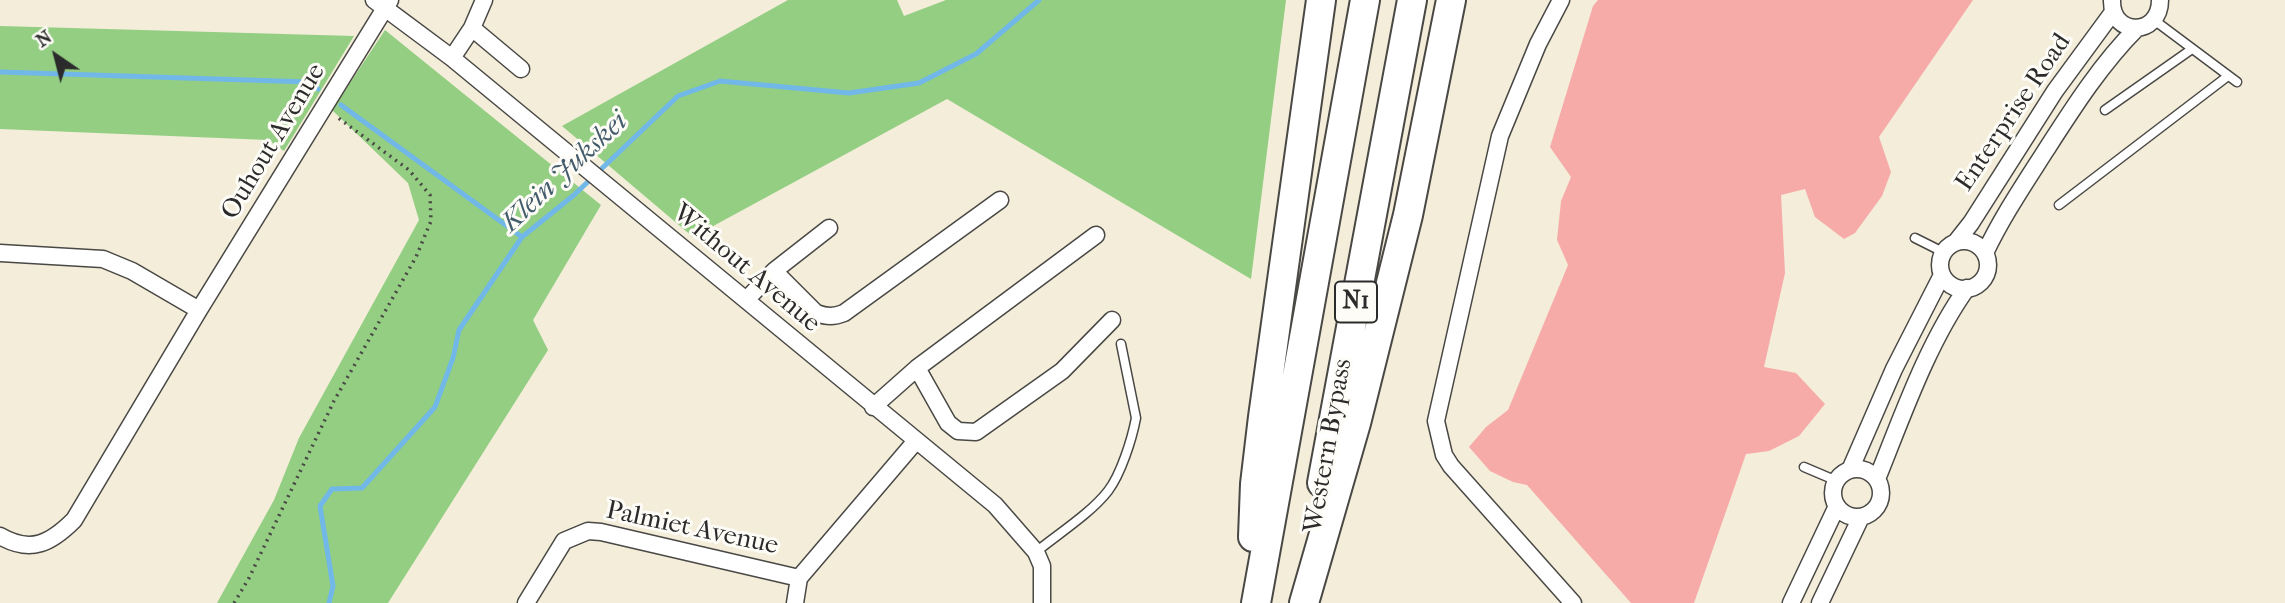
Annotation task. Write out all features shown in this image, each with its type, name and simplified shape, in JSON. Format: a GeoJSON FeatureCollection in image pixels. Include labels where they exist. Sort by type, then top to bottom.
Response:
{"type":"FeatureCollection","features":[{"type":"Feature","properties":{"kind":"highway"},"geometry":{"type":"LineString","coordinates":[[1255,603],[1252,543],[1258,457],[1321,0]]}},
{"type":"Feature","properties":{"kind":"highway","name":"Western Bypass"},"geometry":{"type":"LineString","coordinates":[[1255,603],[1365,0]]}},
{"type":"Feature","properties":{"kind":"highway","name":"Western Bypass"},"geometry":{"type":"LineString","coordinates":[[1302,603],[1412,0]]}},
{"type":"Feature","properties":{"kind":"highway"},"geometry":{"type":"LineString","coordinates":[[1302,603],[1356,423],[1405,228],[1451,0]]}},
{"type":"Feature","properties":{"kind":"street"},"geometry":{"type":"LineString","coordinates":[[452,58],[472,27],[484,0]]}},
{"type":"Feature","properties":{"kind":"street"},"geometry":{"type":"LineString","coordinates":[[1561,0],[1538,44],[1500,136],[1436,421],[1444,455],[1451,467],[1573,603]]}},
{"type":"Feature","properties":{"kind":"street"},"geometry":{"type":"LineString","coordinates":[[2113,6],[2124,26],[2137,28],[2147,26],[2154,20],[2160,8],[2160,0]]}},
{"type":"Feature","properties":{"kind":"street","name":"Without Avenue"},"geometry":{"type":"LineString","coordinates":[[383,3],[995,505],[1036,552]]}},
{"type":"Feature","properties":{"kind":"street","name":"Ouhout Avenue"},"geometry":{"type":"LineString","coordinates":[[0,536],[15,544],[31,546],[47,542],[74,520],[323,108],[383,3]]}},
{"type":"Feature","properties":{"kind":"street","name":"Enterprise Road"},"geometry":{"type":"LineString","coordinates":[[1949,247],[1971,223],[2113,6]]}},
{"type":"Feature","properties":{"kind":"street"},"geometry":{"type":"LineString","coordinates":[[472,27],[521,69]]}},
{"type":"Feature","properties":{"kind":"street","name":"Enterprise Road"},"geometry":{"type":"LineString","coordinates":[[1985,253],[2063,123],[2114,53],[2137,28]]}},
{"type":"Feature","properties":{"kind":"street"},"geometry":{"type":"LineString","coordinates":[[775,271],[808,307],[824,317],[835,316],[844,313],[1000,200]]}},
{"type":"Feature","properties":{"kind":"street"},"geometry":{"type":"LineString","coordinates":[[746,300],[775,271],[829,228]]}},
{"type":"Feature","properties":{"kind":"street"},"geometry":{"type":"LineString","coordinates":[[873,407],[917,368],[1096,235]]}},
{"type":"Feature","properties":{"kind":"street"},"geometry":{"type":"LineString","coordinates":[[1843,476],[1866,471],[1877,479],[1881,489],[1879,504],[1875,510],[1861,517],[1846,515],[1833,497],[1843,476],[1894,369],[1942,275],[1940,260],[1949,247],[1972,242],[1985,253],[1988,268],[1975,286],[1952,286],[1942,275]]}},
{"type":"Feature","properties":{"kind":"street"},"geometry":{"type":"LineString","coordinates":[[0,253],[103,260],[132,271],[199,310]]}},
{"type":"Feature","properties":{"kind":"street"},"geometry":{"type":"LineString","coordinates":[[1877,479],[1917,382],[1955,305],[1967,288]]}},
{"type":"Feature","properties":{"kind":"street"},"geometry":{"type":"LineString","coordinates":[[917,368],[948,423],[958,431],[976,432],[1062,370],[1112,320]]}},
{"type":"Feature","properties":{"kind":"street"},"geometry":{"type":"LineString","coordinates":[[795,603],[799,578],[915,442]]}},
{"type":"Feature","properties":{"kind":"street"},"geometry":{"type":"LineString","coordinates":[[1791,603],[1837,506]]}},
{"type":"Feature","properties":{"kind":"street"},"geometry":{"type":"LineString","coordinates":[[1820,603],[1861,517]]}},
{"type":"Feature","properties":{"kind":"street","name":"Palmiet Avenue"},"geometry":{"type":"LineString","coordinates":[[526,603],[564,541],[588,531],[799,578]]}},
{"type":"Feature","properties":{"kind":"street"},"geometry":{"type":"LineString","coordinates":[[1036,552],[1042,566],[1042,603]]}},
{"type":"Feature","properties":{"kind":"lane"},"geometry":{"type":"LineString","coordinates":[[2154,20],[2238,82]]}},
{"type":"Feature","properties":{"kind":"lane"},"geometry":{"type":"LineString","coordinates":[[2105,110],[2192,48]]}},
{"type":"Feature","properties":{"kind":"lane"},"geometry":{"type":"LineString","coordinates":[[2059,205],[2228,76]]}},
{"type":"Feature","properties":{"kind":"lane"},"geometry":{"type":"LineString","coordinates":[[1915,239],[1949,247]]}},
{"type":"Feature","properties":{"kind":"lane"},"geometry":{"type":"LineString","coordinates":[[1036,552],[1097,502],[1115,481],[1136,418],[1121,344]]}},
{"type":"Feature","properties":{"kind":"lane"},"geometry":{"type":"LineString","coordinates":[[1804,467],[1843,476]]}},
{"type":"Feature","properties":{"kind":"path"},"geometry":{"type":"LineString","coordinates":[[234,603],[249,578],[334,401],[416,257],[431,221],[430,195],[409,170],[323,108]]}},
{"type":"Feature","properties":{"kind":"green space"},"geometry":{"type":"Polygon","coordinates":[[[788,0],[897,0],[904,16],[946,0],[1286,0],[1251,279],[947,99],[693,237],[562,126],[788,0]]]}},
{"type":"Feature","properties":{"kind":"green space"},"geometry":{"type":"Polygon","coordinates":[[[0,26],[354,36],[284,151],[268,140],[0,129],[0,26]]]}},
{"type":"Feature","properties":{"kind":"green space"},"geometry":{"type":"Polygon","coordinates":[[[385,30],[601,205],[533,320],[548,350],[388,603],[217,603],[274,500],[299,438],[419,220],[408,183],[332,110],[385,30]]]}},
{"type":"Feature","properties":{"kind":"building"},"geometry":{"type":"Polygon","coordinates":[[[1598,0],[1973,0],[1879,137],[1891,172],[1882,196],[1855,233],[1844,239],[1815,217],[1805,189],[1781,195],[1785,273],[1764,367],[1796,373],[1825,404],[1799,436],[1769,451],[1746,454],[1694,603],[1631,603],[1527,485],[1513,482],[1490,471],[1469,447],[1486,427],[1508,410],[1568,265],[1557,240],[1561,201],[1571,177],[1550,147],[1593,6],[1598,0]]]}},
{"type":"Feature","properties":{"kind":"waterway","name":"Klein Jukskei"},"geometry":{"type":"LineString","coordinates":[[329,603],[333,586],[320,506],[332,489],[362,488],[435,407],[453,358],[459,330],[522,237],[574,195],[678,96],[720,81],[849,93],[919,83],[976,54],[1039,0]]}},
{"type":"Feature","properties":{"kind":"waterway"},"geometry":{"type":"LineString","coordinates":[[0,72],[309,82],[318,89]]}},
{"type":"Feature","properties":{"kind":"waterway"},"geometry":{"type":"LineString","coordinates":[[341,105],[522,237]]}}]}
